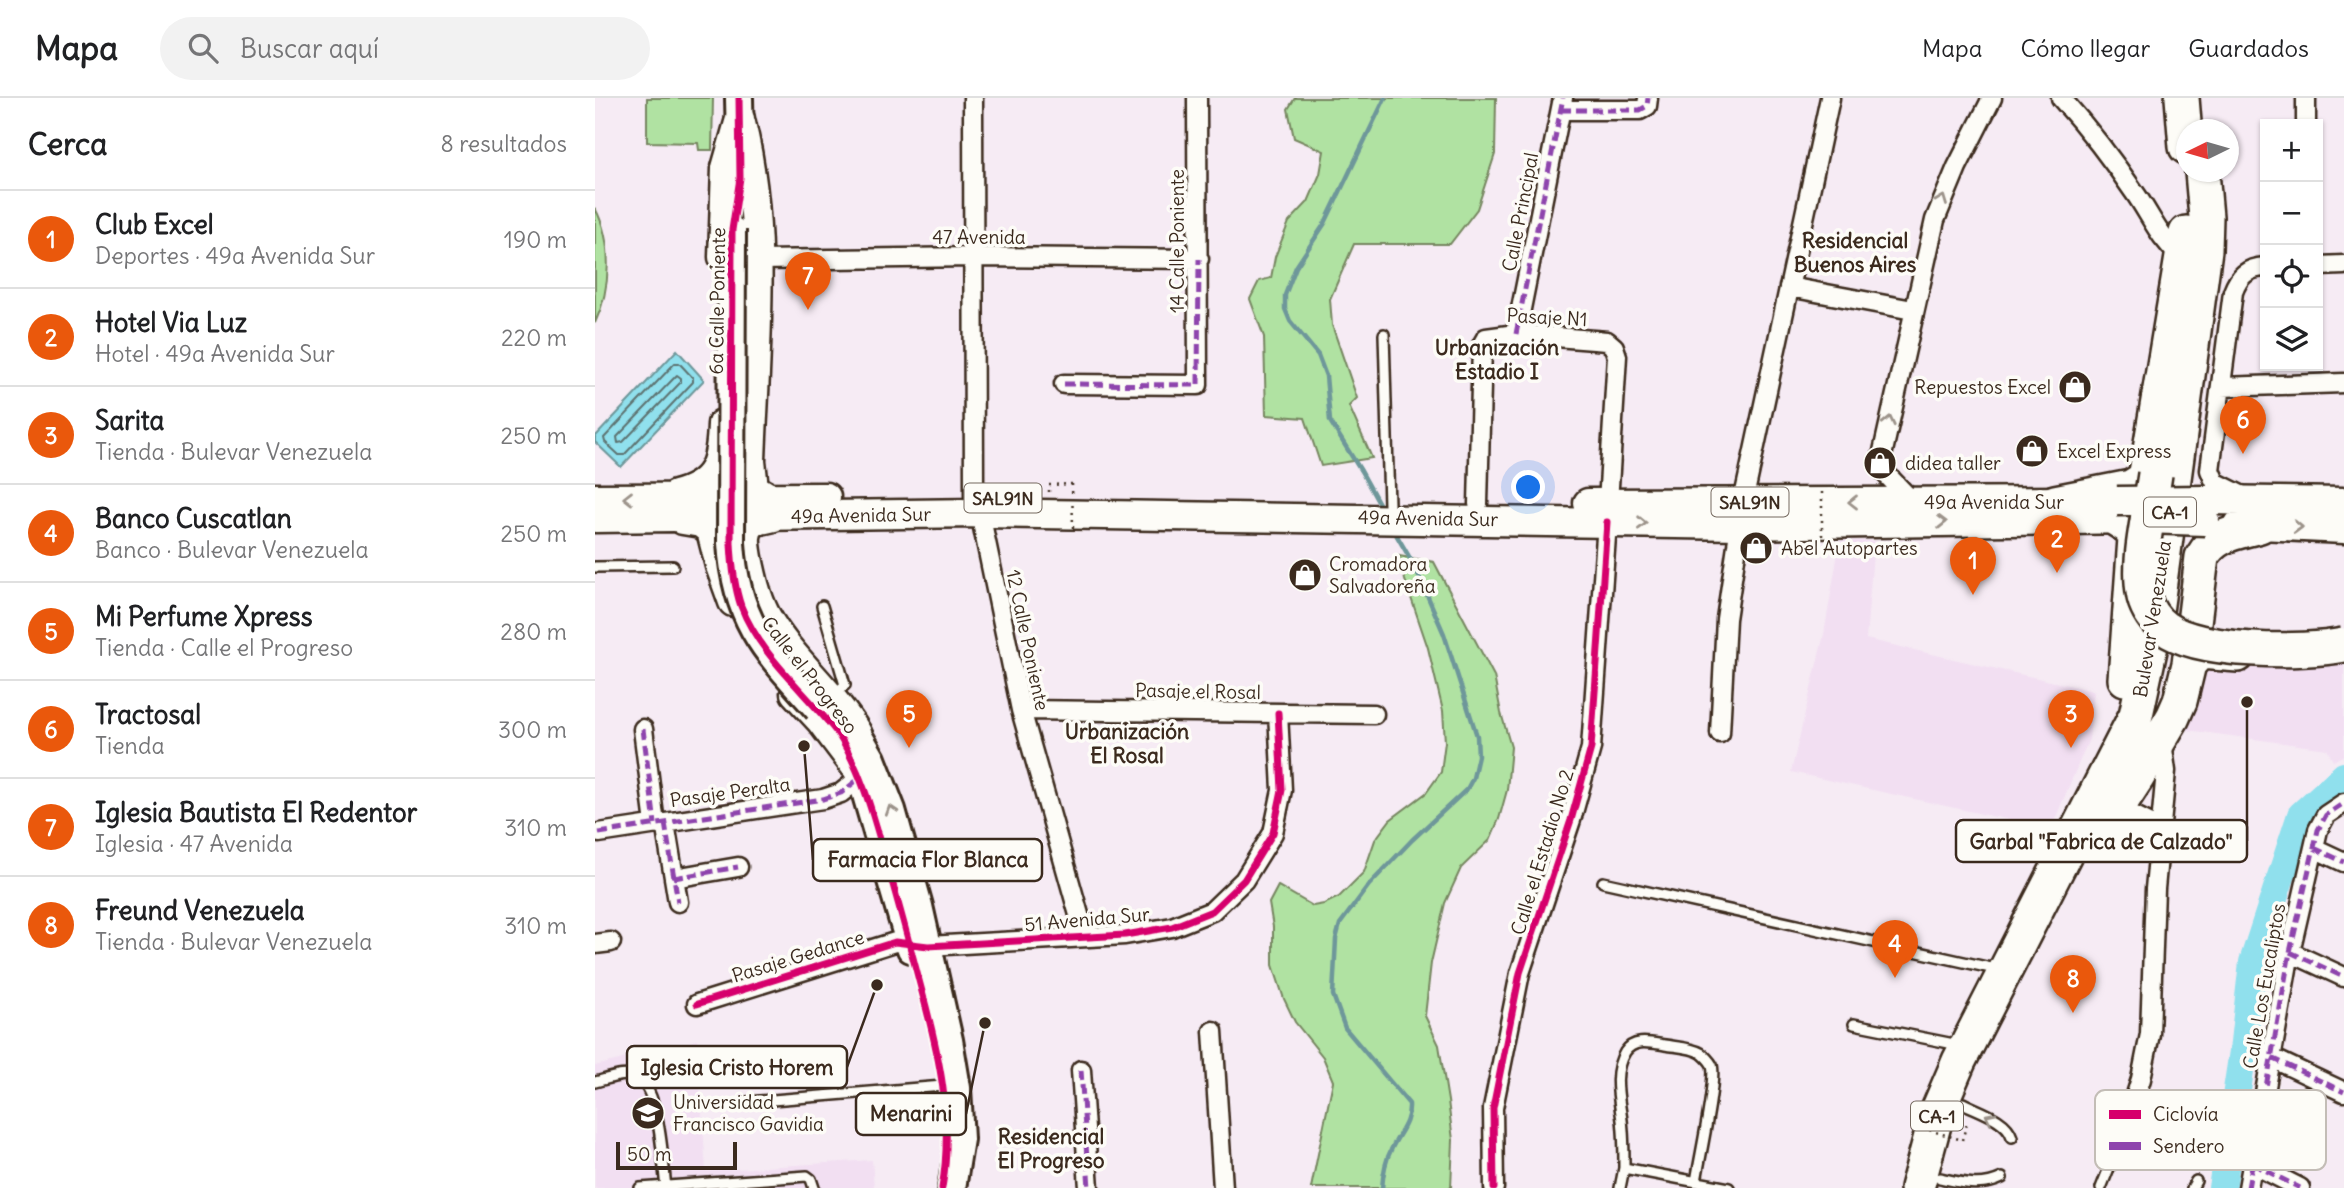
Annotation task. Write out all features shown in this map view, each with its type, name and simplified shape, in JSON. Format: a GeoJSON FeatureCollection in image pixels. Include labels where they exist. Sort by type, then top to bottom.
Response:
{"type":"FeatureCollection","features":[{"type":"Feature","properties":{"kind":"highway"},"geometry":{"type":"LineString","coordinates":[[2055,502],[2131,487],[2146,473],[2186,233],[2189,182]]}},
{"type":"Feature","properties":{"kind":"highway"},"geometry":{"type":"LineString","coordinates":[[2196,182],[2196,229],[2145,539],[2144,599],[2149,611],[2166,629],[2199,641],[2285,651],[2344,645]]}},
{"type":"Feature","properties":{"kind":"highway","name":"Bulevar Venezuela"},"geometry":{"type":"LineString","coordinates":[[1932,1185],[1938,1110],[1959,1061],[2136,715],[2149,654],[2205,250],[2203,182]]}},
{"type":"Feature","properties":{"kind":"highway","name":"Bulevar Venezuela"},"geometry":{"type":"LineString","coordinates":[[1932,1185],[1965,1111],[1979,1062],[2033,946],[2147,730],[2160,695],[2168,655],[2220,267],[2220,225],[2214,182]]}},
{"type":"Feature","properties":{"kind":"highway"},"geometry":{"type":"LineString","coordinates":[[2102,815],[2122,801],[2180,701],[2189,664],[2202,557],[2209,545],[2256,513]]}},
{"type":"Feature","properties":{"kind":"highway"},"geometry":{"type":"LineString","coordinates":[[2075,837],[2088,791],[2106,753],[2118,718],[2125,684],[2135,538],[2122,514]]}},
{"type":"Feature","properties":{"kind":"highway"},"geometry":{"type":"LineString","coordinates":[[2193,621],[2198,629],[2206,632],[2249,638],[2301,642],[2344,636]]}},
{"type":"Feature","properties":{"kind":"highway"},"geometry":{"type":"LineString","coordinates":[[2189,664],[2200,652],[2287,660],[2344,654]]}},
{"type":"Feature","properties":{"kind":"main road"},"geometry":{"type":"LineString","coordinates":[[740,108],[750,167],[759,260],[751,461],[758,519],[752,522],[745,535],[747,549],[758,598],[770,623],[824,703],[843,710],[857,733]]}},
{"type":"Feature","properties":{"kind":"main road"},"geometry":{"type":"LineString","coordinates":[[665,508],[698,487],[717,466],[722,447],[726,168],[740,108]]}},
{"type":"Feature","properties":{"kind":"main road"},"geometry":{"type":"LineString","coordinates":[[717,466],[726,474],[739,475],[751,461]]}},
{"type":"Feature","properties":{"kind":"main road","name":"49a Avenida Sur"},"geometry":{"type":"LineString","coordinates":[[595,498],[665,508]]}},
{"type":"Feature","properties":{"kind":"main road","name":"49a Avenida Sur"},"geometry":{"type":"LineString","coordinates":[[1742,513],[1913,502],[2055,502],[2122,514]]}},
{"type":"Feature","properties":{"kind":"main road","name":"49a Avenida Sur"},"geometry":{"type":"LineString","coordinates":[[2256,513],[2344,502]]}},
{"type":"Feature","properties":{"kind":"main road","name":"49a Avenida Sur"},"geometry":{"type":"LineString","coordinates":[[595,518],[665,508],[755,506],[977,505],[1349,511],[1478,504],[1607,512]]}},
{"type":"Feature","properties":{"kind":"main road"},"geometry":{"type":"LineString","coordinates":[[665,508],[701,523],[711,531],[729,595],[754,641],[769,664],[830,732],[858,771]]}},
{"type":"Feature","properties":{"kind":"main road","name":"49a Avenida Sur"},"geometry":{"type":"LineString","coordinates":[[1391,509],[2122,514],[2206,511],[2256,513],[2344,529]]}},
{"type":"Feature","properties":{"kind":"main road"},"geometry":{"type":"LineString","coordinates":[[716,545],[719,540],[730,536],[740,540],[747,549]]}},
{"type":"Feature","properties":{"kind":"street","name":"12 Calle Poniente"},"geometry":{"type":"LineString","coordinates":[[973,98],[977,505],[1021,710],[1085,936]]}},
{"type":"Feature","properties":{"kind":"street","name":"14 Calle Poniente"},"geometry":{"type":"LineString","coordinates":[[1063,384],[1198,384],[1198,98]]}},
{"type":"Feature","properties":{"kind":"street"},"geometry":{"type":"LineString","coordinates":[[1562,104],[1640,110],[1647,106],[1648,98]]}},
{"type":"Feature","properties":{"kind":"street"},"geometry":{"type":"LineString","coordinates":[[1720,733],[1726,620],[1742,513],[1830,98]]}},
{"type":"Feature","properties":{"kind":"street"},"geometry":{"type":"LineString","coordinates":[[1913,502],[1886,474],[1882,456],[1935,220],[1957,167],[1992,98]]}},
{"type":"Feature","properties":{"kind":"street"},"geometry":{"type":"LineString","coordinates":[[2061,98],[2139,198],[2166,243],[2181,257]]}},
{"type":"Feature","properties":{"kind":"street"},"geometry":{"type":"LineString","coordinates":[[2306,98],[2306,119]]}},
{"type":"Feature","properties":{"kind":"street","name":"Calle Principal"},"geometry":{"type":"LineString","coordinates":[[1516,334],[1562,104]]}},
{"type":"Feature","properties":{"kind":"street","name":"6a Calle Poniente"},"geometry":{"type":"LineString","coordinates":[[740,108],[741,229],[755,506]]}},
{"type":"Feature","properties":{"kind":"street","name":"47 Avenida"},"geometry":{"type":"LineString","coordinates":[[759,260],[974,257],[1199,259]]}},
{"type":"Feature","properties":{"kind":"street"},"geometry":{"type":"LineString","coordinates":[[2323,266],[2344,265]]}},
{"type":"Feature","properties":{"kind":"street"},"geometry":{"type":"LineString","coordinates":[[2256,513],[2217,484],[2210,474],[2233,292],[2242,275],[2260,267]]}},
{"type":"Feature","properties":{"kind":"street"},"geometry":{"type":"LineString","coordinates":[[1789,287],[1913,310]]}},
{"type":"Feature","properties":{"kind":"street","name":"Pasaje N1"},"geometry":{"type":"LineString","coordinates":[[1478,504],[1482,345],[1486,338],[1516,334],[1607,341],[1614,346],[1617,356],[1607,512]]}},
{"type":"Feature","properties":{"kind":"street"},"geometry":{"type":"LineString","coordinates":[[2221,387],[2344,383]]}},
{"type":"Feature","properties":{"kind":"street","name":"Calle el Progreso"},"geometry":{"type":"LineString","coordinates":[[755,506],[732,563],[741,607],[774,658],[824,703],[858,771],[949,1040],[958,1099],[960,1139],[952,1188]]}},
{"type":"Feature","properties":{"kind":"street","name":"Calle el Estadio No 2"},"geometry":{"type":"LineString","coordinates":[[1494,1188],[1493,1108],[1520,973],[1571,820],[1591,748],[1607,512]]}},
{"type":"Feature","properties":{"kind":"street","name":"Pasaje el Rosal"},"geometry":{"type":"LineString","coordinates":[[1021,710],[1374,714]]}},
{"type":"Feature","properties":{"kind":"street","name":"51 Avenida Sur"},"geometry":{"type":"LineString","coordinates":[[919,945],[1125,935],[1173,926],[1212,911],[1244,880],[1273,833],[1282,790],[1278,713]]}},
{"type":"Feature","properties":{"kind":"street"},"geometry":{"type":"LineString","coordinates":[[643,729],[678,902]]}},
{"type":"Feature","properties":{"kind":"street","name":"Calle el Progreso"},"geometry":{"type":"LineString","coordinates":[[857,733],[872,759],[892,810],[919,906],[919,945],[943,1086],[947,1133],[942,1188]]}},
{"type":"Feature","properties":{"kind":"street"},"geometry":{"type":"LineString","coordinates":[[2138,1090],[2150,1034],[2155,889],[2166,771],[2161,737]]}},
{"type":"Feature","properties":{"kind":"street","name":"Pasaje Peralta"},"geometry":{"type":"LineString","coordinates":[[599,832],[823,799],[841,793],[858,771]]}},
{"type":"Feature","properties":{"kind":"street","name":"Calle Los Eucaliptos"},"geometry":{"type":"LineString","coordinates":[[2266,1090],[2290,952],[2318,831],[2326,815],[2344,803]]}},
{"type":"Feature","properties":{"kind":"street"},"geometry":{"type":"LineString","coordinates":[[2102,815],[2135,816],[2161,829]]}},
{"type":"Feature","properties":{"kind":"street"},"geometry":{"type":"LineString","coordinates":[[2314,848],[2344,862]]}},
{"type":"Feature","properties":{"kind":"street"},"geometry":{"type":"LineString","coordinates":[[674,878],[738,867]]}},
{"type":"Feature","properties":{"kind":"street","name":"Pasaje Gedance"},"geometry":{"type":"LineString","coordinates":[[697,1004],[895,942],[919,945]]}},
{"type":"Feature","properties":{"kind":"street"},"geometry":{"type":"LineString","coordinates":[[2290,952],[2344,977]]}},
{"type":"Feature","properties":{"kind":"street"},"geometry":{"type":"LineString","coordinates":[[1213,1031],[1223,1188]]}},
{"type":"Feature","properties":{"kind":"street"},"geometry":{"type":"LineString","coordinates":[[2272,1058],[2344,1092]]}},
{"type":"Feature","properties":{"kind":"street"},"geometry":{"type":"LineString","coordinates":[[1081,1070],[1089,1188]]}},
{"type":"Feature","properties":{"kind":"street","name":"Calle Los Eucaliptos"},"geometry":{"type":"LineString","coordinates":[[2248,1188],[2252,1170]]}},
{"type":"Feature","properties":{"kind":"street"},"geometry":{"type":"LineString","coordinates":[[2265,1170],[2300,1188]]}},
{"type":"Feature","properties":{"kind":"lane"},"geometry":{"type":"LineString","coordinates":[[1384,334],[1391,509]]}},
{"type":"Feature","properties":{"kind":"lane"},"geometry":{"type":"LineString","coordinates":[[595,567],[673,566]]}},
{"type":"Feature","properties":{"kind":"lane"},"geometry":{"type":"LineString","coordinates":[[822,606],[845,685],[824,703]]}},
{"type":"Feature","properties":{"kind":"lane"},"geometry":{"type":"LineString","coordinates":[[1603,882],[2005,971]]}},
{"type":"Feature","properties":{"kind":"lane"},"geometry":{"type":"LineString","coordinates":[[1854,1024],[1967,1047]]}},
{"type":"Feature","properties":{"kind":"lane"},"geometry":{"type":"LineString","coordinates":[[1620,1188],[1623,1168],[1622,1119],[1616,1091],[1619,1070],[1625,1052],[1633,1044],[1645,1042],[1691,1049],[1703,1054],[1712,1065],[1713,1083],[1696,1182]]}},
{"type":"Feature","properties":{"kind":"lane"},"geometry":{"type":"LineString","coordinates":[[595,1082],[627,1075],[638,1078],[648,1088],[656,1114],[666,1187]]}},
{"type":"Feature","properties":{"kind":"lane"},"geometry":{"type":"LineString","coordinates":[[747,1102],[943,1086]]}},
{"type":"Feature","properties":{"kind":"lane"},"geometry":{"type":"LineString","coordinates":[[1965,1111],[2003,1124],[2010,1130],[2012,1137]]}},
{"type":"Feature","properties":{"kind":"lane"},"geometry":{"type":"LineString","coordinates":[[1623,1168],[1729,1188]]}},
{"type":"Feature","properties":{"kind":"lane"},"geometry":{"type":"LineString","coordinates":[[2101,1188],[2106,1170]]}},
{"type":"Feature","properties":{"kind":"lane"},"geometry":{"type":"LineString","coordinates":[[640,1188],[807,1176],[814,1188]]}},
{"type":"Feature","properties":{"kind":"lane"},"geometry":{"type":"LineString","coordinates":[[1932,1185],[1982,1187],[2002,1178]]}},
{"type":"Feature","properties":{"kind":"path"},"geometry":{"type":"LineString","coordinates":[[1049,485],[1072,484],[1073,528]]}},
{"type":"Feature","properties":{"kind":"path"},"geometry":{"type":"LineString","coordinates":[[1822,488],[1822,536]]}},
{"type":"Feature","properties":{"kind":"path"},"geometry":{"type":"LineString","coordinates":[[1916,1126],[1962,1140],[1965,1111]]}},
{"type":"Feature","properties":{"kind":"shaded area"},"geometry":{"type":"Polygon","coordinates":[[[1840,541],[1874,541],[1866,639],[2094,691],[2089,739],[2050,831],[1791,772],[1824,634],[1840,541]]]}},
{"type":"Feature","properties":{"kind":"shaded area"},"geometry":{"type":"Polygon","coordinates":[[[2344,661],[2344,755],[2333,761],[2327,749],[2187,730],[2195,663],[2292,667],[2344,661]]]}},
{"type":"Feature","properties":{"kind":"shaded area","name":"Universidad Francisco Gavidia"},"geometry":{"type":"Polygon","coordinates":[[[697,1040],[706,1171],[872,1160],[874,1188],[595,1188],[595,1066],[697,1040]]]}},
{"type":"Feature","properties":{"kind":"green space"},"geometry":{"type":"Polygon","coordinates":[[[647,98],[713,98],[712,150],[699,150],[698,143],[647,142],[647,98]]]}},
{"type":"Feature","properties":{"kind":"green space"},"geometry":{"type":"Polygon","coordinates":[[[1295,98],[1496,98],[1495,154],[1477,209],[1450,244],[1354,244],[1330,299],[1332,325],[1357,398],[1349,406],[1372,458],[1321,466],[1305,418],[1266,415],[1264,337],[1250,299],[1259,281],[1271,278],[1275,257],[1289,222],[1308,202],[1320,174],[1324,151],[1294,138],[1288,109],[1295,98]]]}},
{"type":"Feature","properties":{"kind":"green space"},"geometry":{"type":"Polygon","coordinates":[[[595,208],[605,236],[608,266],[604,295],[595,323],[595,208]]]}},
{"type":"Feature","properties":{"kind":"green space"},"geometry":{"type":"Polygon","coordinates":[[[1399,556],[1434,562],[1494,676],[1511,747],[1507,790],[1490,840],[1461,868],[1445,903],[1431,963],[1425,1016],[1439,1045],[1448,1101],[1453,1140],[1451,1188],[1311,1188],[1333,1081],[1323,1057],[1295,1022],[1284,999],[1273,965],[1273,927],[1269,903],[1278,886],[1313,906],[1339,897],[1364,872],[1375,840],[1390,820],[1426,793],[1441,772],[1445,742],[1443,711],[1428,648],[1399,556]]]}},
{"type":"Feature","properties":{"kind":"water"},"geometry":{"type":"Polygon","coordinates":[[[677,350],[704,380],[621,467],[595,442],[595,437],[677,350]]]}},
{"type":"Feature","properties":{"kind":"waterway"},"geometry":{"type":"LineString","coordinates":[[1382,509],[1330,421],[1326,376],[1318,355],[1290,321],[1285,309],[1285,295],[1296,267],[1325,223],[1385,98]]}},
{"type":"Feature","properties":{"kind":"waterway"},"geometry":{"type":"LineString","coordinates":[[1382,1188],[1387,1159],[1406,1123],[1409,1104],[1345,1028],[1333,995],[1336,939],[1340,924],[1369,885],[1467,789],[1473,778],[1478,756],[1477,736],[1444,634],[1415,567],[1393,529]]}},
{"type":"Feature","properties":{"kind":"waterway"},"geometry":{"type":"LineString","coordinates":[[2237,1090],[2253,962],[2301,815],[2344,776]]}},
{"type":"Feature","properties":{"kind":"waterway"},"geometry":{"type":"LineString","coordinates":[[2222,1188],[2225,1170]]}},
{"type":"Feature","properties":{"kind":"marked path"},"geometry":{"type":"LineString","coordinates":[[1516,334],[1563,98]]}},
{"type":"Feature","properties":{"kind":"marked path"},"geometry":{"type":"LineString","coordinates":[[1561,110],[1640,110],[1647,106],[1648,98]]}},
{"type":"Feature","properties":{"kind":"marked path"},"geometry":{"type":"LineString","coordinates":[[1064,384],[1198,385],[1199,259]]}},
{"type":"Feature","properties":{"kind":"marked path"},"geometry":{"type":"LineString","coordinates":[[643,729],[655,824]]}},
{"type":"Feature","properties":{"kind":"marked path"},"geometry":{"type":"LineString","coordinates":[[599,833],[823,799],[841,793],[861,777]]}},
{"type":"Feature","properties":{"kind":"marked path"},"geometry":{"type":"LineString","coordinates":[[2265,1090],[2290,952],[2318,830],[2326,815],[2344,803]]}},
{"type":"Feature","properties":{"kind":"marked path"},"geometry":{"type":"LineString","coordinates":[[665,823],[678,902]]}},
{"type":"Feature","properties":{"kind":"marked path"},"geometry":{"type":"LineString","coordinates":[[2314,848],[2344,862]]}},
{"type":"Feature","properties":{"kind":"marked path"},"geometry":{"type":"LineString","coordinates":[[674,878],[738,867]]}},
{"type":"Feature","properties":{"kind":"marked path"},"geometry":{"type":"LineString","coordinates":[[2290,952],[2344,977]]}},
{"type":"Feature","properties":{"kind":"marked path"},"geometry":{"type":"LineString","coordinates":[[2272,1058],[2344,1092]]}},
{"type":"Feature","properties":{"kind":"marked path"},"geometry":{"type":"LineString","coordinates":[[1081,1070],[1089,1188]]}},
{"type":"Feature","properties":{"kind":"marked path"},"geometry":{"type":"LineString","coordinates":[[2248,1188],[2251,1170]]}},
{"type":"Feature","properties":{"kind":"marked path"},"geometry":{"type":"LineString","coordinates":[[2265,1170],[2300,1188]]}},
{"type":"Feature","properties":{"kind":"cycle path"},"geometry":{"type":"LineString","coordinates":[[739,98],[740,178],[732,230],[731,543],[735,583],[741,606],[760,641],[838,734],[856,767],[869,803],[906,931],[939,1062],[946,1137],[942,1188]]}},
{"type":"Feature","properties":{"kind":"cycle path"},"geometry":{"type":"LineString","coordinates":[[1494,1188],[1493,1108],[1520,973],[1571,820],[1591,748],[1607,522]]}},
{"type":"Feature","properties":{"kind":"cycle path"},"geometry":{"type":"LineString","coordinates":[[697,1004],[895,942],[928,946],[1125,935],[1172,927],[1212,911],[1244,880],[1273,833],[1282,790],[1278,713]]}},
{"type":"Feature","properties":{"kind":"place","name":"Iglesia Bautista El Redentor"},"geometry":{"type":"Point","coordinates":[808,310]}},
{"type":"Feature","properties":{"kind":"place","name":"Repuestos Excel"},"geometry":{"type":"Point","coordinates":[2075,387]}},
{"type":"Feature","properties":{"kind":"place","name":"Excel Express"},"geometry":{"type":"Point","coordinates":[2032,451]}},
{"type":"Feature","properties":{"kind":"place","name":"Tractosal"},"geometry":{"type":"Point","coordinates":[2243,454]}},
{"type":"Feature","properties":{"kind":"place","name":"didea taller"},"geometry":{"type":"Point","coordinates":[1880,463]}},
{"type":"Feature","properties":{"kind":"place","name":"Abel Autopartes"},"geometry":{"type":"Point","coordinates":[1756,548]}},
{"type":"Feature","properties":{"kind":"place","name":"Hotel Via Luz"},"geometry":{"type":"Point","coordinates":[2057,573]}},
{"type":"Feature","properties":{"kind":"place","name":"Cromadora Salvadoreña"},"geometry":{"type":"Point","coordinates":[1305,575]}},
{"type":"Feature","properties":{"kind":"place","name":"Club Excel"},"geometry":{"type":"Point","coordinates":[1973,595]}},
{"type":"Feature","properties":{"kind":"place","name":"Garbal \"Fabrica de Calzado\""},"geometry":{"type":"Point","coordinates":[2247,702]}},
{"type":"Feature","properties":{"kind":"place","name":"Farmacia Flor Blanca"},"geometry":{"type":"Point","coordinates":[804,746]}},
{"type":"Feature","properties":{"kind":"place","name":"Mi Perfume Xpress"},"geometry":{"type":"Point","coordinates":[909,748]}},
{"type":"Feature","properties":{"kind":"place","name":"Sarita"},"geometry":{"type":"Point","coordinates":[2071,748]}},
{"type":"Feature","properties":{"kind":"place","name":"Banco Cuscatlan"},"geometry":{"type":"Point","coordinates":[1895,978]}},
{"type":"Feature","properties":{"kind":"place","name":"Iglesia Cristo Horem"},"geometry":{"type":"Point","coordinates":[877,985]}},
{"type":"Feature","properties":{"kind":"place","name":"Freund Venezuela"},"geometry":{"type":"Point","coordinates":[2073,1013]}},
{"type":"Feature","properties":{"kind":"place","name":"Menarini"},"geometry":{"type":"Point","coordinates":[985,1023]}},
{"type":"Feature","properties":{"kind":"place","name":"Universidad Francisco Gavidia"},"geometry":{"type":"Point","coordinates":[648,1113]}},
{"type":"Feature","properties":{"kind":"district","name":"Residencial Buenos Aires"},"geometry":{"type":"Point","coordinates":[1855,252]}},
{"type":"Feature","properties":{"kind":"district","name":"Urbanización Estadio I"},"geometry":{"type":"Point","coordinates":[1497,359]}},
{"type":"Feature","properties":{"kind":"district","name":"Urbanización El Rosal"},"geometry":{"type":"Point","coordinates":[1127,743]}},
{"type":"Feature","properties":{"kind":"district","name":"Residencial El Progreso"},"geometry":{"type":"Point","coordinates":[1051,1148]}}]}
